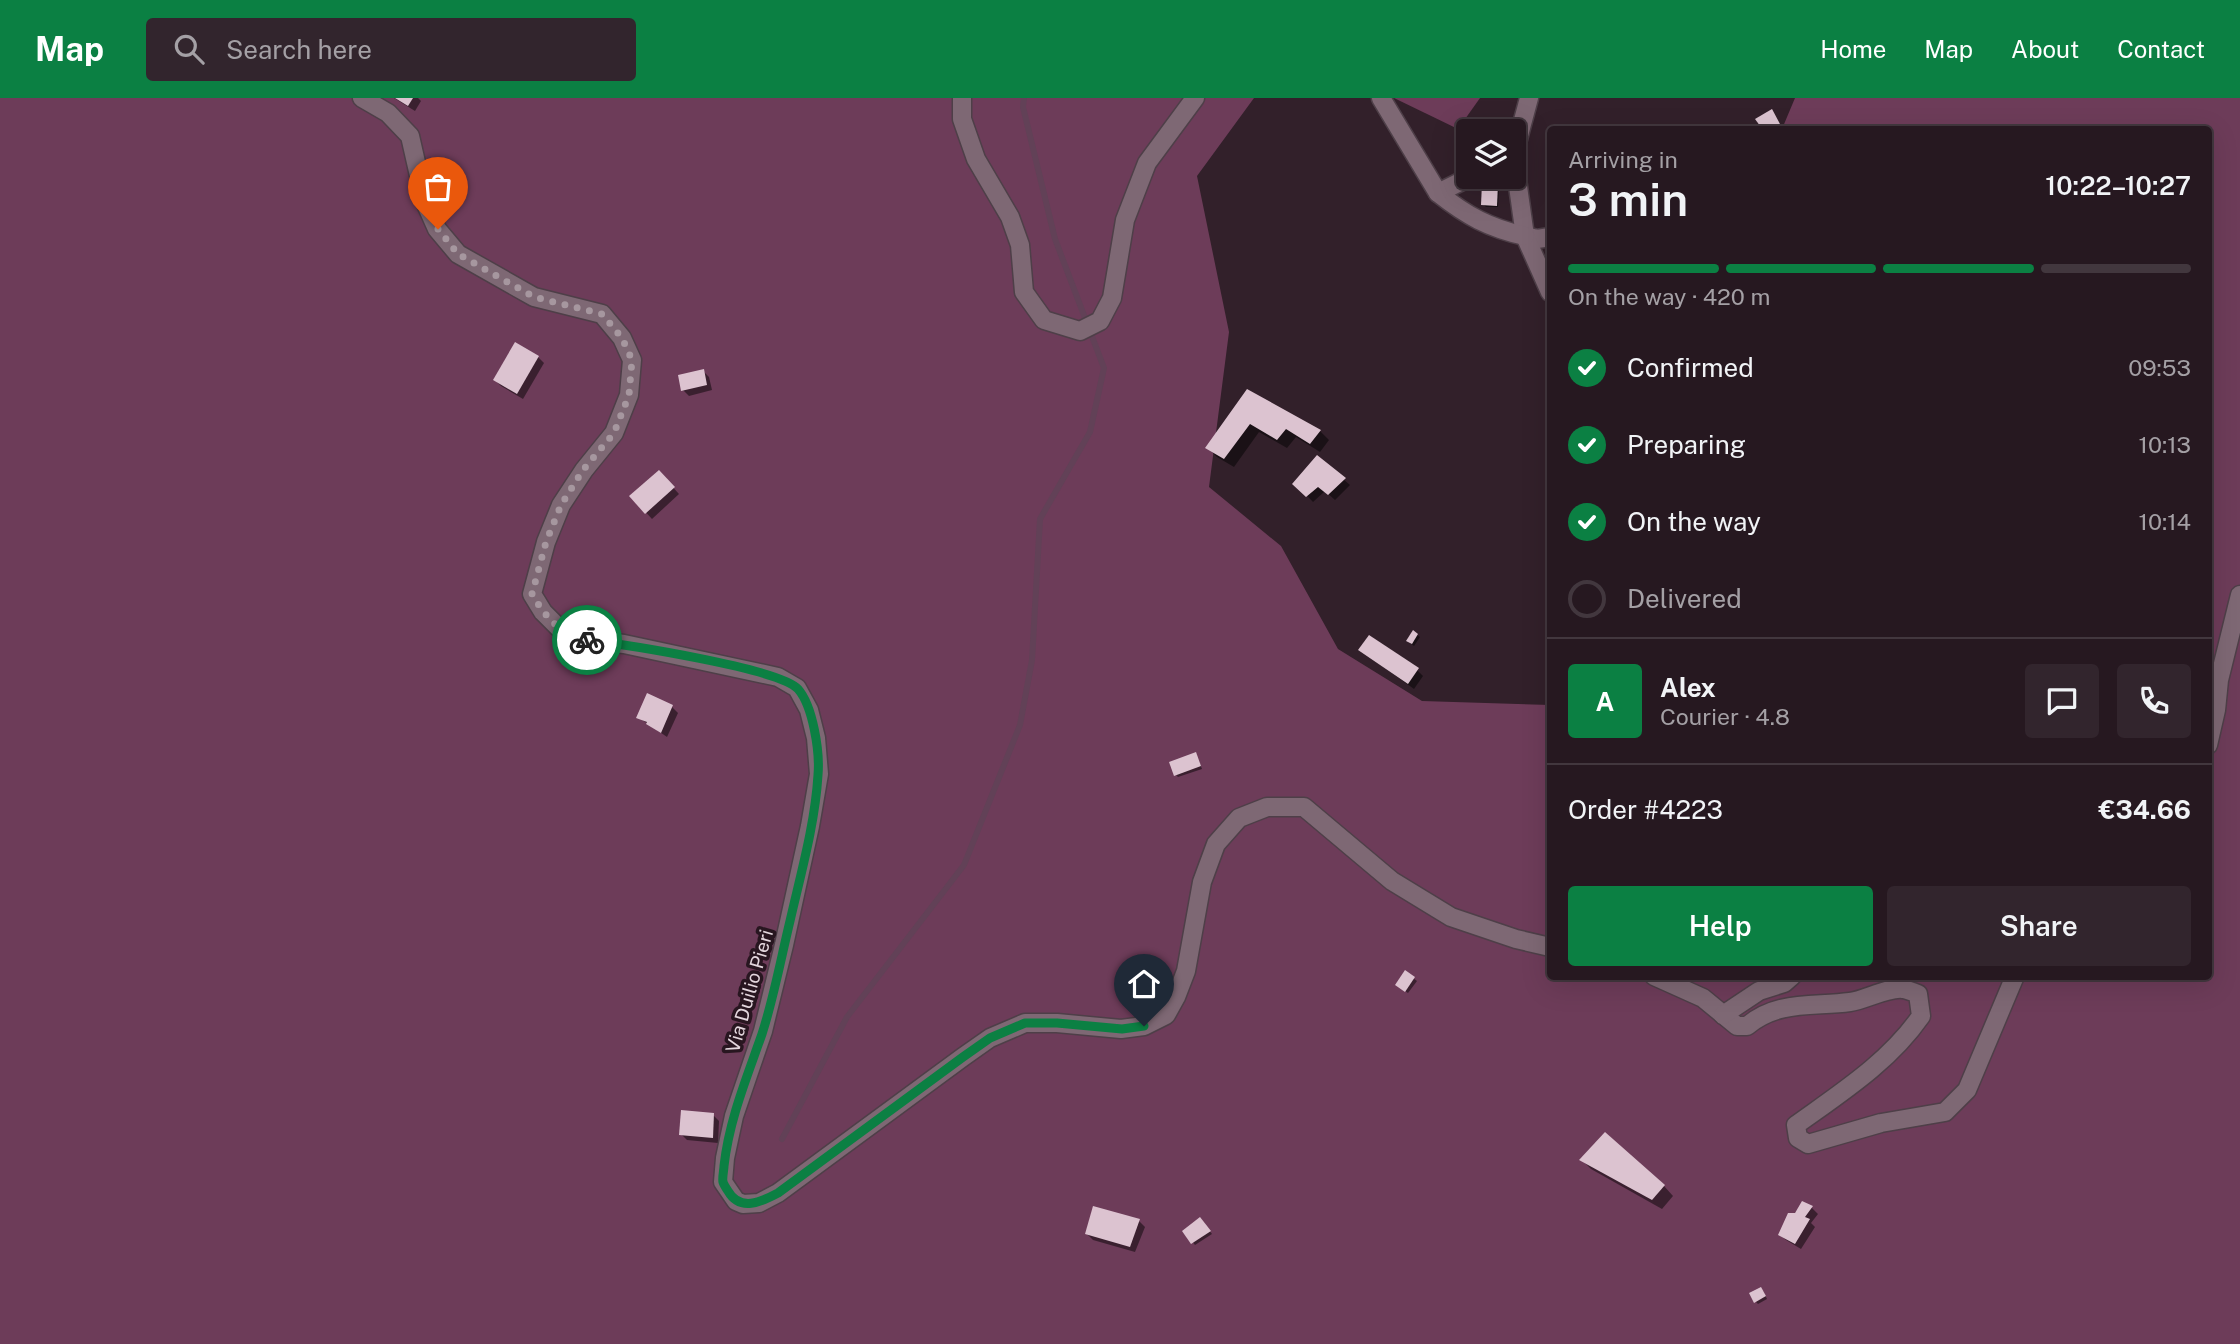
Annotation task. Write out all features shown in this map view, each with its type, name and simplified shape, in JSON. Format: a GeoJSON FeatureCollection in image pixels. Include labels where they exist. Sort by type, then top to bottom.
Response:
{"type":"FeatureCollection","features":[{"type":"Feature","properties":{"kind":"street","name":"Via Duilio Pieri"},"geometry":{"type":"LineString","coordinates":[[362,98],[388,113],[410,136],[425,202],[438,229],[458,254],[534,297],[602,314],[622,338],[632,360],[629,395],[614,433],[583,470],[561,505],[546,542],[532,594],[543,612],[558,627],[578,639],[624,644],[778,677],[797,688],[809,710],[816,738],[818,774],[806,849],[763,1031],[734,1116],[725,1158],[723,1182],[736,1201],[743,1204],[759,1203],[778,1193],[990,1038],[1025,1023],[1122,1029],[1144,1026],[1166,1015],[1186,971],[1202,882],[1216,844],[1239,818],[1267,807],[1304,807],[1392,881],[1451,917],[1547,946]]}},
{"type":"Feature","properties":{"kind":"street"},"geometry":{"type":"LineString","coordinates":[[962,98],[962,119],[976,159],[1010,217],[1020,244],[1024,292],[1044,320],[1080,331],[1100,321],[1112,298],[1125,220],[1147,163],[1195,98]]}},
{"type":"Feature","properties":{"kind":"street"},"geometry":{"type":"LineString","coordinates":[[1381,98],[1438,193],[1465,214],[1503,231],[1537,239],[1547,237]]}},
{"type":"Feature","properties":{"kind":"street"},"geometry":{"type":"LineString","coordinates":[[1521,119],[1529,98]]}},
{"type":"Feature","properties":{"kind":"street"},"geometry":{"type":"LineString","coordinates":[[1438,193],[1456,184]]}},
{"type":"Feature","properties":{"kind":"street"},"geometry":{"type":"LineString","coordinates":[[1519,189],[1525,236],[1547,285]]}},
{"type":"Feature","properties":{"kind":"street"},"geometry":{"type":"LineString","coordinates":[[2212,728],[2219,680],[2240,595]]}},
{"type":"Feature","properties":{"kind":"street"},"geometry":{"type":"LineString","coordinates":[[1663,980],[1703,998],[1737,1026],[1747,1026],[1765,1014],[1793,1005],[1851,1002],[1900,989],[1918,994],[1921,1016],[1906,1038],[1879,1064],[1797,1125],[1798,1138],[1808,1144],[1881,1123],[1945,1112],[1967,1090],[2013,980]]}},
{"type":"Feature","properties":{"kind":"street"},"geometry":{"type":"LineString","coordinates":[[1723,1015],[1759,991],[1787,980]]}},
{"type":"Feature","properties":{"kind":"shaded area"},"geometry":{"type":"Polygon","coordinates":[[[0,98],[1254,98],[1197,176],[1229,332],[1209,487],[1281,546],[1338,649],[1422,701],[1547,705],[1547,980],[2212,980],[2212,126],[1783,126],[1795,98],[2240,98],[2240,1344],[0,1344],[0,98]]]}},
{"type":"Feature","properties":{"kind":"shaded area"},"geometry":{"type":"Polygon","coordinates":[[[1394,98],[1480,98],[1465,119],[1456,119],[1456,128],[1394,98]]]}},
{"type":"Feature","properties":{"kind":"building"},"geometry":{"type":"Polygon","coordinates":[[[395,98],[413,98],[408,106],[395,98]]]}},
{"type":"Feature","properties":{"kind":"building"},"geometry":{"type":"Polygon","coordinates":[[[1772,109],[1781,126],[1760,126],[1755,119],[1772,109]]]}},
{"type":"Feature","properties":{"kind":"building"},"geometry":{"type":"Polygon","coordinates":[[[1482,189],[1498,189],[1497,206],[1481,205],[1482,189]]]}},
{"type":"Feature","properties":{"kind":"building"},"geometry":{"type":"Polygon","coordinates":[[[515,342],[539,356],[517,394],[493,380],[515,342]]]}},
{"type":"Feature","properties":{"kind":"building"},"geometry":{"type":"Polygon","coordinates":[[[704,369],[707,385],[681,391],[678,375],[704,369]]]}},
{"type":"Feature","properties":{"kind":"building"},"geometry":{"type":"Polygon","coordinates":[[[1247,389],[1321,430],[1310,444],[1286,429],[1277,440],[1250,424],[1224,459],[1205,448],[1247,389]]]}},
{"type":"Feature","properties":{"kind":"building"},"geometry":{"type":"Polygon","coordinates":[[[1317,455],[1346,478],[1328,495],[1318,487],[1306,497],[1292,484],[1317,455]]]}},
{"type":"Feature","properties":{"kind":"building"},"geometry":{"type":"Polygon","coordinates":[[[659,470],[675,487],[645,514],[629,496],[659,470]]]}},
{"type":"Feature","properties":{"kind":"building"},"geometry":{"type":"Polygon","coordinates":[[[1413,630],[1418,634],[1412,644],[1406,641],[1413,630]]]}},
{"type":"Feature","properties":{"kind":"building"},"geometry":{"type":"Polygon","coordinates":[[[1369,635],[1419,668],[1408,684],[1358,650],[1369,635]]]}},
{"type":"Feature","properties":{"kind":"building"},"geometry":{"type":"Polygon","coordinates":[[[647,693],[673,705],[661,733],[646,724],[647,722],[636,718],[647,693]]]}},
{"type":"Feature","properties":{"kind":"building"},"geometry":{"type":"Polygon","coordinates":[[[1196,752],[1201,766],[1174,776],[1169,762],[1196,752]]]}},
{"type":"Feature","properties":{"kind":"building"},"geometry":{"type":"Polygon","coordinates":[[[1405,970],[1415,977],[1405,992],[1395,985],[1405,970]]]}},
{"type":"Feature","properties":{"kind":"building"},"geometry":{"type":"Polygon","coordinates":[[[681,1110],[714,1113],[713,1138],[679,1135],[681,1110]]]}},
{"type":"Feature","properties":{"kind":"building"},"geometry":{"type":"Polygon","coordinates":[[[1605,1132],[1665,1185],[1652,1200],[1579,1160],[1605,1132]]]}},
{"type":"Feature","properties":{"kind":"building"},"geometry":{"type":"Polygon","coordinates":[[[1802,1201],[1813,1206],[1805,1217],[1810,1219],[1795,1244],[1778,1235],[1788,1213],[1795,1213],[1802,1201]]]}},
{"type":"Feature","properties":{"kind":"building"},"geometry":{"type":"Polygon","coordinates":[[[1093,1206],[1140,1219],[1130,1247],[1085,1234],[1093,1206]]]}},
{"type":"Feature","properties":{"kind":"building"},"geometry":{"type":"Polygon","coordinates":[[[1200,1217],[1211,1231],[1191,1244],[1182,1231],[1200,1217]]]}},
{"type":"Feature","properties":{"kind":"building"},"geometry":{"type":"Polygon","coordinates":[[[1761,1287],[1766,1296],[1754,1303],[1749,1293],[1761,1287]]]}},
{"type":"Feature","properties":{"kind":"waterway"},"geometry":{"type":"LineString","coordinates":[[782,1139],[847,1017],[964,865],[1020,725],[1032,660],[1040,519],[1090,432],[1104,368],[1055,239],[1023,107],[1024,98]]}},
{"type":"Feature","properties":{"kind":"way so far"},"geometry":{"type":"LineString","coordinates":[[438,229],[458,254],[534,297],[602,314],[622,338],[632,360],[629,395],[614,433],[583,470],[561,505],[546,542],[532,594],[543,612],[558,627],[578,639],[587,640]]}},
{"type":"Feature","properties":{"kind":"route"},"geometry":{"type":"LineString","coordinates":[[587,640],[624,644],[778,677],[797,688],[809,710],[816,738],[818,774],[802,865],[763,1031],[734,1116],[725,1158],[723,1182],[736,1201],[743,1204],[759,1203],[778,1193],[990,1038],[1025,1023],[1122,1029],[1144,1026]]}}]}
